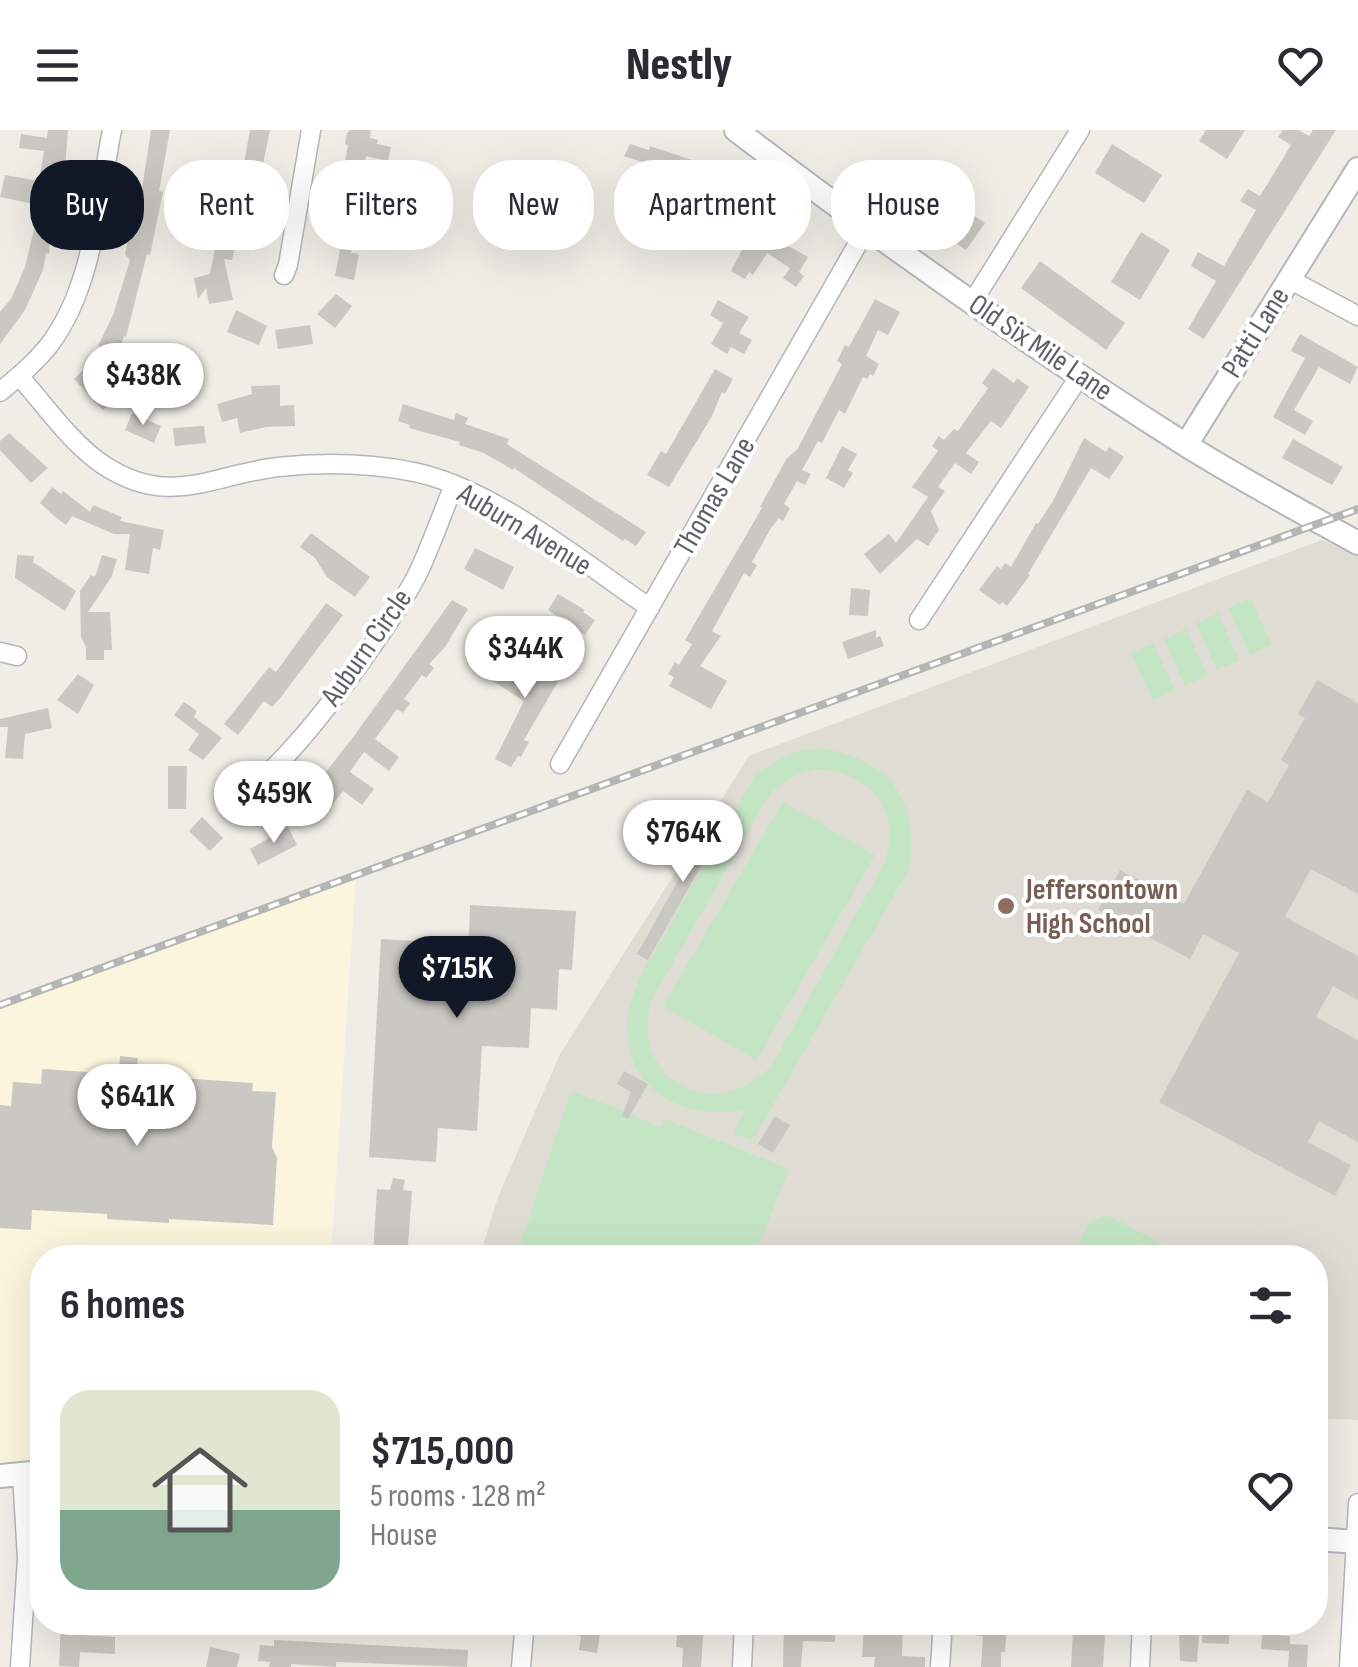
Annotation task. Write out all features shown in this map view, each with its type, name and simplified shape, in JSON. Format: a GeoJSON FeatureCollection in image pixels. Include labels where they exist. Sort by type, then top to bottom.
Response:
{"type":"FeatureCollection","features":[{"type":"Feature","properties":{"kind":"street"},"geometry":{"type":"LineString","coordinates":[[0,392],[52,342],[73,303],[87,258],[112,130]]}},
{"type":"Feature","properties":{"kind":"street"},"geometry":{"type":"LineString","coordinates":[[284,275],[311,130]]}},
{"type":"Feature","properties":{"kind":"street","name":"Old Six Mile Lane"},"geometry":{"type":"LineString","coordinates":[[736,130],[831,201]]}},
{"type":"Feature","properties":{"kind":"street"},"geometry":{"type":"LineString","coordinates":[[973,300],[1080,130]]}},
{"type":"Feature","properties":{"kind":"street","name":"Patti Lane"},"geometry":{"type":"LineString","coordinates":[[1186,445],[1358,169]]}},
{"type":"Feature","properties":{"kind":"street","name":"Thomas Lane"},"geometry":{"type":"LineString","coordinates":[[560,764],[855,250]]}},
{"type":"Feature","properties":{"kind":"street","name":"Old Six Mile Lane"},"geometry":{"type":"LineString","coordinates":[[900,250],[1186,445],[1358,543]]}},
{"type":"Feature","properties":{"kind":"street"},"geometry":{"type":"LineString","coordinates":[[1288,279],[1358,316]]}},
{"type":"Feature","properties":{"kind":"street"},"geometry":{"type":"LineString","coordinates":[[920,620],[1081,374]]}},
{"type":"Feature","properties":{"kind":"street","name":"Auburn Avenue"},"geometry":{"type":"LineString","coordinates":[[19,376],[92,456],[136,481],[190,487],[272,468],[326,462],[420,473],[454,485],[509,514],[650,608]]}},
{"type":"Feature","properties":{"kind":"street","name":"Auburn Circle"},"geometry":{"type":"LineString","coordinates":[[248,788],[275,769],[295,747],[390,618],[418,574],[454,485]]}},
{"type":"Feature","properties":{"kind":"street"},"geometry":{"type":"LineString","coordinates":[[20,1667],[26,1558],[21,1474]]}},
{"type":"Feature","properties":{"kind":"street"},"geometry":{"type":"LineString","coordinates":[[1349,1667],[1358,1503]]}},
{"type":"Feature","properties":{"kind":"street"},"geometry":{"type":"LineString","coordinates":[[1328,1541],[1357,1542]]}},
{"type":"Feature","properties":{"kind":"street"},"geometry":{"type":"LineString","coordinates":[[521,1667],[524,1635]]}},
{"type":"Feature","properties":{"kind":"street"},"geometry":{"type":"LineString","coordinates":[[742,1667],[743,1635]]}},
{"type":"Feature","properties":{"kind":"street"},"geometry":{"type":"LineString","coordinates":[[940,1667],[942,1635]]}},
{"type":"Feature","properties":{"kind":"street"},"geometry":{"type":"LineString","coordinates":[[1140,1667],[1141,1635]]}},
{"type":"Feature","properties":{"kind":"shaded area","name":"Jeffersontown High School"},"geometry":{"type":"Polygon","coordinates":[[[1322,540],[1358,556],[1358,1420],[1328,1419],[1328,1245],[483,1245],[498,1197],[559,1056],[749,756],[1322,540]]]}},
{"type":"Feature","properties":{"kind":"shaded area"},"geometry":{"type":"Polygon","coordinates":[[[356,874],[332,1245],[30,1245],[30,1473],[0,1476],[0,1004],[356,874]]]}},
{"type":"Feature","properties":{"kind":"green space"},"geometry":{"type":"Polygon","coordinates":[[[1250,598],[1272,645],[1250,655],[1228,608],[1250,598]]]}},
{"type":"Feature","properties":{"kind":"green space"},"geometry":{"type":"Polygon","coordinates":[[[1218,613],[1239,660],[1217,670],[1196,623],[1218,613]]]}},
{"type":"Feature","properties":{"kind":"green space"},"geometry":{"type":"Polygon","coordinates":[[[1186,629],[1207,675],[1185,686],[1164,639],[1186,629]]]}},
{"type":"Feature","properties":{"kind":"green space"},"geometry":{"type":"Polygon","coordinates":[[[1153,643],[1175,690],[1153,700],[1131,653],[1153,643]]]}},
{"type":"Feature","properties":{"kind":"green space"},"geometry":{"type":"Polygon","coordinates":[[[819,748],[843,753],[881,772],[904,803],[910,822],[909,869],[753,1140],[733,1134],[746,1110],[703,1111],[666,1098],[651,1087],[631,1053],[627,1023],[640,977],[756,774],[793,752],[819,748]],[[815,769],[791,777],[771,792],[651,1001],[648,1029],[653,1053],[665,1073],[682,1086],[703,1093],[726,1092],[749,1083],[772,1065],[884,864],[889,826],[878,797],[852,777],[815,769]]]}},
{"type":"Feature","properties":{"kind":"green space"},"geometry":{"type":"Polygon","coordinates":[[[783,802],[875,855],[756,1060],[663,1006],[783,802]]]}},
{"type":"Feature","properties":{"kind":"green space"},"geometry":{"type":"Polygon","coordinates":[[[576,1092],[661,1127],[665,1119],[789,1169],[759,1245],[520,1245],[569,1096],[576,1092]]]}},
{"type":"Feature","properties":{"kind":"green space"},"geometry":{"type":"Polygon","coordinates":[[[1107,1215],[1165,1245],[1079,1245],[1088,1223],[1107,1215]]]}},
{"type":"Feature","properties":{"kind":"building"},"geometry":{"type":"Polygon","coordinates":[[[48,130],[68,130],[66,160],[42,160],[44,151],[19,148],[21,134],[47,138],[48,130]]]}},
{"type":"Feature","properties":{"kind":"building"},"geometry":{"type":"Polygon","coordinates":[[[151,130],[170,130],[150,255],[147,254],[126,337],[118,353],[98,346],[113,315],[130,260],[126,250],[144,250],[144,176],[151,130]]]}},
{"type":"Feature","properties":{"kind":"building"},"geometry":{"type":"Polygon","coordinates":[[[250,130],[270,130],[264,160],[245,160],[250,130]]]}},
{"type":"Feature","properties":{"kind":"building"},"geometry":{"type":"Polygon","coordinates":[[[371,130],[370,138],[378,140],[377,144],[391,147],[388,160],[366,156],[365,160],[345,160],[347,133],[371,130]]]}},
{"type":"Feature","properties":{"kind":"building"},"geometry":{"type":"Polygon","coordinates":[[[1206,130],[1245,130],[1227,159],[1199,141],[1206,130]]]}},
{"type":"Feature","properties":{"kind":"building"},"geometry":{"type":"Polygon","coordinates":[[[1283,130],[1298,130],[1309,136],[1313,130],[1336,130],[1204,339],[1188,329],[1216,281],[1191,266],[1198,252],[1224,266],[1256,210],[1240,201],[1248,189],[1260,196],[1291,145],[1278,137],[1283,130]]]}},
{"type":"Feature","properties":{"kind":"building"},"geometry":{"type":"Polygon","coordinates":[[[630,144],[649,150],[650,146],[692,160],[636,160],[624,156],[630,144]]]}},
{"type":"Feature","properties":{"kind":"building"},"geometry":{"type":"Polygon","coordinates":[[[1112,144],[1162,175],[1144,203],[1095,173],[1112,144]]]}},
{"type":"Feature","properties":{"kind":"building"},"geometry":{"type":"Polygon","coordinates":[[[5,175],[30,179],[30,203],[0,197],[5,175]]]}},
{"type":"Feature","properties":{"kind":"building"},"geometry":{"type":"Polygon","coordinates":[[[975,216],[985,223],[975,237],[975,216]]]}},
{"type":"Feature","properties":{"kind":"building"},"geometry":{"type":"Polygon","coordinates":[[[1141,232],[1170,250],[1140,300],[1111,282],[1141,232]]]}},
{"type":"Feature","properties":{"kind":"building"},"geometry":{"type":"Polygon","coordinates":[[[30,246],[30,250],[49,250],[25,310],[0,344],[0,312],[11,299],[30,246]]]}},
{"type":"Feature","properties":{"kind":"building"},"geometry":{"type":"Polygon","coordinates":[[[215,250],[234,250],[232,260],[224,259],[233,300],[209,304],[206,288],[198,299],[194,278],[210,274],[215,250]]]}},
{"type":"Feature","properties":{"kind":"building"},"geometry":{"type":"Polygon","coordinates":[[[340,250],[359,254],[354,280],[335,276],[340,250]]]}},
{"type":"Feature","properties":{"kind":"building"},"geometry":{"type":"Polygon","coordinates":[[[742,250],[795,250],[808,257],[799,272],[804,276],[796,287],[783,278],[790,268],[767,253],[753,275],[749,272],[745,279],[731,271],[742,250]]]}},
{"type":"Feature","properties":{"kind":"building"},"geometry":{"type":"Polygon","coordinates":[[[1040,261],[1125,323],[1106,350],[1021,288],[1040,261]]]}},
{"type":"Feature","properties":{"kind":"building"},"geometry":{"type":"Polygon","coordinates":[[[336,294],[352,306],[335,328],[317,314],[336,294]]]}},
{"type":"Feature","properties":{"kind":"building"},"geometry":{"type":"Polygon","coordinates":[[[875,299],[900,312],[888,335],[878,330],[866,356],[879,364],[873,376],[863,377],[845,414],[839,410],[822,443],[818,441],[802,470],[811,474],[805,485],[797,481],[784,504],[790,508],[783,521],[779,518],[771,528],[752,562],[757,565],[750,577],[744,573],[712,631],[721,636],[700,666],[727,681],[711,709],[669,686],[674,677],[668,674],[692,644],[685,640],[787,458],[797,450],[842,364],[837,361],[845,345],[849,347],[875,299]]]}},
{"type":"Feature","properties":{"kind":"building"},"geometry":{"type":"Polygon","coordinates":[[[718,300],[749,317],[739,333],[752,340],[744,354],[731,347],[727,354],[711,344],[723,323],[710,315],[718,300]]]}},
{"type":"Feature","properties":{"kind":"building"},"geometry":{"type":"Polygon","coordinates":[[[236,310],[267,326],[259,345],[227,332],[236,310]]]}},
{"type":"Feature","properties":{"kind":"building"},"geometry":{"type":"Polygon","coordinates":[[[310,325],[313,344],[278,349],[275,330],[310,325]]]}},
{"type":"Feature","properties":{"kind":"building"},"geometry":{"type":"Polygon","coordinates":[[[1300,334],[1358,367],[1350,384],[1319,367],[1294,410],[1313,421],[1305,435],[1273,417],[1305,358],[1291,351],[1300,334]]]}},
{"type":"Feature","properties":{"kind":"building"},"geometry":{"type":"Polygon","coordinates":[[[87,366],[117,397],[103,410],[74,379],[87,366]]]}},
{"type":"Feature","properties":{"kind":"building"},"geometry":{"type":"Polygon","coordinates":[[[993,368],[1014,383],[1017,378],[1029,387],[1001,428],[991,421],[966,453],[979,462],[971,474],[955,463],[938,487],[945,491],[931,511],[939,530],[928,546],[917,539],[880,574],[864,554],[889,534],[896,543],[928,497],[912,487],[938,451],[932,446],[939,436],[944,440],[954,429],[958,431],[988,388],[982,383],[993,368]]]}},
{"type":"Feature","properties":{"kind":"building"},"geometry":{"type":"Polygon","coordinates":[[[715,369],[733,379],[669,487],[647,475],[661,451],[666,454],[715,369]]]}},
{"type":"Feature","properties":{"kind":"building"},"geometry":{"type":"Polygon","coordinates":[[[280,385],[280,406],[294,405],[295,426],[240,433],[237,418],[222,422],[217,404],[252,394],[251,386],[280,385]]]}},
{"type":"Feature","properties":{"kind":"building"},"geometry":{"type":"Polygon","coordinates":[[[403,404],[454,420],[456,413],[468,418],[465,424],[509,439],[507,444],[646,532],[636,546],[623,541],[514,468],[459,445],[460,442],[409,428],[410,425],[398,421],[403,404]]]}},
{"type":"Feature","properties":{"kind":"building"},"geometry":{"type":"Polygon","coordinates":[[[132,413],[161,426],[154,443],[125,430],[132,413]]]}},
{"type":"Feature","properties":{"kind":"building"},"geometry":{"type":"Polygon","coordinates":[[[204,426],[206,443],[175,446],[173,428],[204,426]]]}},
{"type":"Feature","properties":{"kind":"building"},"geometry":{"type":"Polygon","coordinates":[[[9,433],[48,468],[31,483],[0,450],[0,441],[9,433]]]}},
{"type":"Feature","properties":{"kind":"building"},"geometry":{"type":"Polygon","coordinates":[[[1084,438],[1106,452],[1109,447],[1124,457],[1109,479],[1091,468],[1030,575],[1007,606],[1002,602],[1000,605],[979,590],[997,566],[1001,569],[1005,563],[1011,567],[1053,501],[1084,438]]]}},
{"type":"Feature","properties":{"kind":"building"},"geometry":{"type":"Polygon","coordinates":[[[1293,439],[1343,467],[1332,485],[1282,458],[1293,439]]]}},
{"type":"Feature","properties":{"kind":"building"},"geometry":{"type":"Polygon","coordinates":[[[842,446],[857,454],[848,470],[853,473],[844,488],[826,478],[842,446]]]}},
{"type":"Feature","properties":{"kind":"building"},"geometry":{"type":"Polygon","coordinates":[[[52,487],[90,512],[93,505],[122,517],[120,521],[164,530],[160,550],[153,548],[149,574],[125,570],[130,534],[114,534],[72,516],[66,525],[54,516],[40,503],[52,487]]]}},
{"type":"Feature","properties":{"kind":"building"},"geometry":{"type":"Polygon","coordinates":[[[311,533],[370,577],[355,597],[327,577],[315,558],[300,547],[311,533]]]}},
{"type":"Feature","properties":{"kind":"building"},"geometry":{"type":"Polygon","coordinates":[[[475,548],[514,567],[503,590],[464,569],[475,548]]]}},
{"type":"Feature","properties":{"kind":"building"},"geometry":{"type":"Polygon","coordinates":[[[17,555],[34,556],[33,562],[76,591],[65,611],[15,578],[17,555]]]}},
{"type":"Feature","properties":{"kind":"building"},"geometry":{"type":"Polygon","coordinates":[[[102,555],[117,559],[112,576],[88,612],[110,612],[112,650],[104,650],[104,660],[86,660],[80,591],[91,575],[95,577],[102,555]]]}},
{"type":"Feature","properties":{"kind":"building"},"geometry":{"type":"Polygon","coordinates":[[[851,588],[870,590],[868,616],[849,615],[851,588]]]}},
{"type":"Feature","properties":{"kind":"building"},"geometry":{"type":"Polygon","coordinates":[[[558,594],[595,620],[585,635],[548,610],[558,594]]]}},
{"type":"Feature","properties":{"kind":"building"},"geometry":{"type":"Polygon","coordinates":[[[452,600],[468,609],[445,647],[429,664],[434,668],[426,678],[422,675],[404,699],[410,703],[403,713],[397,709],[375,739],[399,757],[389,771],[364,752],[350,772],[374,789],[362,805],[343,791],[322,818],[301,804],[452,600]]]}},
{"type":"Feature","properties":{"kind":"building"},"geometry":{"type":"Polygon","coordinates":[[[326,603],[343,615],[281,697],[272,707],[264,701],[238,735],[224,724],[269,667],[276,672],[326,603]]]}},
{"type":"Feature","properties":{"kind":"building"},"geometry":{"type":"Polygon","coordinates":[[[519,617],[532,624],[527,634],[536,639],[527,655],[505,642],[519,617]]]}},
{"type":"Feature","properties":{"kind":"building"},"geometry":{"type":"Polygon","coordinates":[[[876,630],[876,638],[880,636],[884,646],[848,659],[842,642],[876,630]]]}},
{"type":"Feature","properties":{"kind":"building"},"geometry":{"type":"Polygon","coordinates":[[[551,656],[567,666],[524,740],[529,742],[521,757],[511,767],[495,759],[524,701],[476,670],[481,659],[525,683],[539,658],[551,656]]]}},
{"type":"Feature","properties":{"kind":"building"},"geometry":{"type":"Polygon","coordinates":[[[78,674],[94,685],[78,714],[57,700],[78,674]]]}},
{"type":"Feature","properties":{"kind":"building"},"geometry":{"type":"Polygon","coordinates":[[[1317,680],[1358,703],[1358,894],[1311,869],[1285,917],[1358,956],[1358,1000],[1333,986],[1316,1017],[1358,1040],[1358,1142],[1319,1121],[1308,1142],[1351,1165],[1335,1196],[1159,1102],[1239,953],[1203,934],[1190,959],[1098,910],[1120,870],[1184,904],[1247,790],[1268,802],[1289,765],[1281,760],[1305,718],[1298,714],[1317,680]]]}},
{"type":"Feature","properties":{"kind":"building"},"geometry":{"type":"Polygon","coordinates":[[[184,702],[197,711],[194,717],[222,738],[203,760],[188,750],[199,734],[174,715],[184,702]]]}},
{"type":"Feature","properties":{"kind":"building"},"geometry":{"type":"Polygon","coordinates":[[[48,708],[52,728],[25,734],[23,759],[5,758],[8,727],[0,727],[0,719],[48,708]]]}},
{"type":"Feature","properties":{"kind":"building"},"geometry":{"type":"Polygon","coordinates":[[[168,766],[187,766],[186,809],[168,809],[168,766]]]}},
{"type":"Feature","properties":{"kind":"building"},"geometry":{"type":"Polygon","coordinates":[[[717,811],[729,817],[648,960],[637,954],[717,811]]]}},
{"type":"Feature","properties":{"kind":"building"},"geometry":{"type":"Polygon","coordinates":[[[202,817],[223,838],[210,851],[189,831],[202,817]]]}},
{"type":"Feature","properties":{"kind":"building"},"geometry":{"type":"Polygon","coordinates":[[[288,827],[297,845],[258,865],[250,849],[288,827]]]}},
{"type":"Feature","properties":{"kind":"building"},"geometry":{"type":"Polygon","coordinates":[[[470,905],[576,911],[572,970],[559,969],[557,1010],[531,1008],[529,1048],[482,1046],[477,1131],[438,1128],[436,1162],[369,1157],[381,939],[447,943],[445,983],[467,984],[470,905]]]}},
{"type":"Feature","properties":{"kind":"building"},"geometry":{"type":"Polygon","coordinates":[[[120,1056],[138,1058],[136,1075],[253,1083],[252,1091],[276,1092],[273,1225],[169,1219],[169,1223],[107,1219],[107,1214],[32,1210],[31,1230],[0,1228],[0,1105],[11,1106],[13,1082],[41,1084],[42,1069],[119,1074],[120,1056]]]}},
{"type":"Feature","properties":{"kind":"building"},"geometry":{"type":"Polygon","coordinates":[[[624,1071],[648,1084],[628,1119],[622,1116],[631,1092],[617,1084],[624,1071]]]}},
{"type":"Feature","properties":{"kind":"building"},"geometry":{"type":"Polygon","coordinates":[[[775,1116],[790,1125],[773,1153],[758,1144],[775,1116]]]}},
{"type":"Feature","properties":{"kind":"building"},"geometry":{"type":"Polygon","coordinates":[[[393,1178],[405,1180],[403,1190],[412,1191],[408,1245],[374,1245],[377,1189],[390,1190],[393,1178]]]}},
{"type":"Feature","properties":{"kind":"building"},"geometry":{"type":"Polygon","coordinates":[[[60,1635],[115,1637],[115,1654],[80,1652],[79,1667],[59,1666],[60,1635]]]}},
{"type":"Feature","properties":{"kind":"building"},"geometry":{"type":"Polygon","coordinates":[[[575,1635],[600,1635],[597,1653],[579,1650],[581,1636],[575,1635]]]}},
{"type":"Feature","properties":{"kind":"building"},"geometry":{"type":"Polygon","coordinates":[[[677,1635],[703,1635],[701,1667],[682,1667],[683,1648],[676,1647],[677,1635]]]}},
{"type":"Feature","properties":{"kind":"building"},"geometry":{"type":"Polygon","coordinates":[[[784,1635],[835,1635],[835,1642],[803,1641],[801,1667],[783,1667],[784,1635]]]}},
{"type":"Feature","properties":{"kind":"building"},"geometry":{"type":"Polygon","coordinates":[[[863,1635],[903,1635],[902,1656],[925,1657],[925,1667],[874,1667],[875,1657],[862,1657],[863,1635]]]}},
{"type":"Feature","properties":{"kind":"building"},"geometry":{"type":"Polygon","coordinates":[[[1006,1635],[1001,1667],[981,1667],[983,1636],[977,1636],[1006,1635]]]}},
{"type":"Feature","properties":{"kind":"building"},"geometry":{"type":"Polygon","coordinates":[[[1073,1635],[1105,1635],[1103,1667],[1071,1667],[1073,1635]]]}},
{"type":"Feature","properties":{"kind":"building"},"geometry":{"type":"Polygon","coordinates":[[[1179,1635],[1199,1635],[1197,1662],[1180,1661],[1179,1635]]]}},
{"type":"Feature","properties":{"kind":"building"},"geometry":{"type":"Polygon","coordinates":[[[1202,1635],[1229,1635],[1229,1644],[1202,1643],[1202,1635]]]}},
{"type":"Feature","properties":{"kind":"building"},"geometry":{"type":"Polygon","coordinates":[[[1262,1635],[1290,1636],[1290,1644],[1308,1645],[1307,1667],[1288,1667],[1289,1651],[1261,1649],[1262,1635]]]}},
{"type":"Feature","properties":{"kind":"building"},"geometry":{"type":"Polygon","coordinates":[[[274,1640],[468,1650],[467,1667],[336,1662],[336,1667],[269,1667],[270,1662],[258,1661],[260,1645],[274,1646],[274,1640]]]}},
{"type":"Feature","properties":{"kind":"building"},"geometry":{"type":"Polygon","coordinates":[[[210,1647],[240,1654],[237,1667],[206,1667],[210,1647]]]}},
{"type":"Feature","properties":{"kind":"railway"},"geometry":{"type":"LineString","coordinates":[[0,1005],[1358,509]]}},
{"type":"Feature","properties":{"kind":"place","name":"Jeffersontown High School"},"geometry":{"type":"Point","coordinates":[1006,906]}}]}
